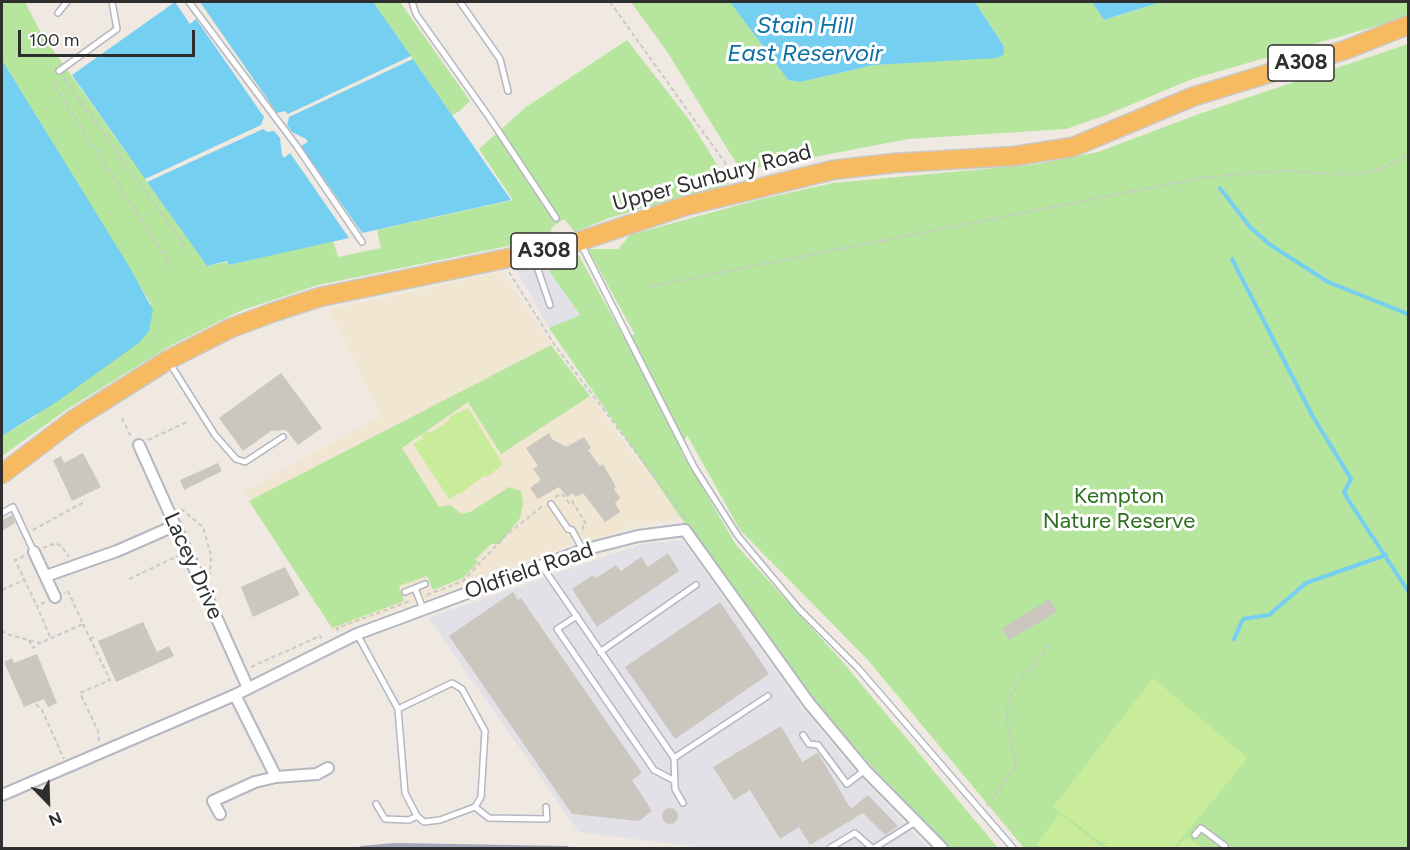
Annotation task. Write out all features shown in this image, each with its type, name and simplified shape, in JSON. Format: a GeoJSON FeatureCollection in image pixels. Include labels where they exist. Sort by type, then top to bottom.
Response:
{"type":"FeatureCollection","features":[{"type":"Feature","properties":{"kind":"highway","name":"Upper Sunbury Road"},"geometry":{"type":"LineString","coordinates":[[2,474],[72,420],[168,360],[231,328],[320,297],[533,254],[580,242],[685,206],[833,170],[894,163],[1016,156],[1073,147],[1192,97],[1345,50],[1408,25]]}},
{"type":"Feature","properties":{"kind":"street","name":"Lacey Drive"},"geometry":{"type":"LineString","coordinates":[[139,444],[248,688]]}},
{"type":"Feature","properties":{"kind":"street"},"geometry":{"type":"LineString","coordinates":[[46,576],[117,551],[174,526]]}},
{"type":"Feature","properties":{"kind":"street","name":"Oldfield Road"},"geometry":{"type":"LineString","coordinates":[[2,792],[67,767],[235,695],[357,634],[583,550],[638,536],[685,530]]}},
{"type":"Feature","properties":{"kind":"street"},"geometry":{"type":"LineString","coordinates":[[685,530],[809,703],[865,770],[914,823],[942,849]]}},
{"type":"Feature","properties":{"kind":"street"},"geometry":{"type":"LineString","coordinates":[[34,552],[55,597]]}},
{"type":"Feature","properties":{"kind":"street"},"geometry":{"type":"LineString","coordinates":[[235,695],[276,777]]}},
{"type":"Feature","properties":{"kind":"street"},"geometry":{"type":"LineString","coordinates":[[220,814],[213,801],[255,782],[276,777],[317,774],[328,768]]}},
{"type":"Feature","properties":{"kind":"lane"},"geometry":{"type":"LineString","coordinates":[[58,13],[67,2]]}},
{"type":"Feature","properties":{"kind":"lane"},"geometry":{"type":"LineString","coordinates":[[59,71],[117,29],[112,2]]}},
{"type":"Feature","properties":{"kind":"lane"},"geometry":{"type":"LineString","coordinates":[[189,2],[296,145],[362,242]]}},
{"type":"Feature","properties":{"kind":"lane"},"geometry":{"type":"LineString","coordinates":[[412,2],[416,14],[489,117],[556,219]]}},
{"type":"Feature","properties":{"kind":"lane"},"geometry":{"type":"LineString","coordinates":[[460,2],[500,59],[507,91]]}},
{"type":"Feature","properties":{"kind":"lane"},"geometry":{"type":"LineString","coordinates":[[580,242],[694,467],[738,536],[799,609],[858,668],[1013,849]]}},
{"type":"Feature","properties":{"kind":"lane"},"geometry":{"type":"LineString","coordinates":[[533,254],[550,305]]}},
{"type":"Feature","properties":{"kind":"lane"},"geometry":{"type":"LineString","coordinates":[[168,360],[215,435],[236,459],[245,462],[283,437]]}},
{"type":"Feature","properties":{"kind":"lane"},"geometry":{"type":"LineString","coordinates":[[551,504],[568,529],[572,530],[583,550]]}},
{"type":"Feature","properties":{"kind":"lane"},"geometry":{"type":"LineString","coordinates":[[2,513],[13,507],[34,552]]}},
{"type":"Feature","properties":{"kind":"lane"},"geometry":{"type":"LineString","coordinates":[[542,566],[674,758],[675,789],[683,803]]}},
{"type":"Feature","properties":{"kind":"lane"},"geometry":{"type":"LineString","coordinates":[[405,592],[425,585]]}},
{"type":"Feature","properties":{"kind":"lane"},"geometry":{"type":"LineString","coordinates":[[600,652],[696,585]]}},
{"type":"Feature","properties":{"kind":"lane"},"geometry":{"type":"LineString","coordinates":[[415,588],[423,609]]}},
{"type":"Feature","properties":{"kind":"lane"},"geometry":{"type":"LineString","coordinates":[[577,615],[557,629],[654,770],[675,781]]}},
{"type":"Feature","properties":{"kind":"lane"},"geometry":{"type":"LineString","coordinates":[[357,634],[398,709],[405,794],[417,816],[424,822],[440,820],[475,807],[481,797],[485,731],[462,689],[452,682],[398,709]]}},
{"type":"Feature","properties":{"kind":"lane"},"geometry":{"type":"LineString","coordinates":[[674,758],[768,696]]}},
{"type":"Feature","properties":{"kind":"lane"},"geometry":{"type":"LineString","coordinates":[[803,735],[809,744],[818,745],[848,784],[865,770]]}},
{"type":"Feature","properties":{"kind":"lane"},"geometry":{"type":"LineString","coordinates":[[376,804],[385,819],[409,820],[417,816]]}},
{"type":"Feature","properties":{"kind":"lane"},"geometry":{"type":"LineString","coordinates":[[475,807],[489,818],[546,819],[546,807]]}},
{"type":"Feature","properties":{"kind":"lane"},"geometry":{"type":"LineString","coordinates":[[830,849],[855,833],[873,849],[914,823]]}},
{"type":"Feature","properties":{"kind":"lane"},"geometry":{"type":"LineString","coordinates":[[1195,836],[1201,828],[1225,846],[1224,849]]}},
{"type":"Feature","properties":{"kind":"path"},"geometry":{"type":"LineString","coordinates":[[610,2],[736,177],[752,188]]}},
{"type":"Feature","properties":{"kind":"path"},"geometry":{"type":"LineString","coordinates":[[59,71],[188,251]]}},
{"type":"Feature","properties":{"kind":"path"},"geometry":{"type":"LineString","coordinates":[[59,71],[55,87],[172,267]]}},
{"type":"Feature","properties":{"kind":"path"},"geometry":{"type":"LineString","coordinates":[[652,286],[1200,178],[1286,170],[1327,174],[1362,174],[1388,166],[1408,155]]}},
{"type":"Feature","properties":{"kind":"path"},"geometry":{"type":"LineString","coordinates":[[512,257],[514,265],[506,267],[542,325],[685,517],[685,530]]}},
{"type":"Feature","properties":{"kind":"path"},"geometry":{"type":"LineString","coordinates":[[122,418],[136,446],[189,421]]}},
{"type":"Feature","properties":{"kind":"path"},"geometry":{"type":"LineString","coordinates":[[332,636],[339,632],[337,628],[463,581],[505,536],[559,494],[564,495],[569,503],[572,501],[586,524],[583,526],[585,539],[592,540],[596,547]]}},
{"type":"Feature","properties":{"kind":"path"},"geometry":{"type":"LineString","coordinates":[[162,499],[188,513],[203,527],[211,555],[210,578]]}},
{"type":"Feature","properties":{"kind":"path"},"geometry":{"type":"LineString","coordinates":[[26,533],[86,501]]}},
{"type":"Feature","properties":{"kind":"path"},"geometry":{"type":"LineString","coordinates":[[51,639],[15,560],[56,543],[63,547],[73,566]]}},
{"type":"Feature","properties":{"kind":"path"},"geometry":{"type":"LineString","coordinates":[[129,579],[186,553]]}},
{"type":"Feature","properties":{"kind":"path"},"geometry":{"type":"LineString","coordinates":[[2,590],[25,580]]}},
{"type":"Feature","properties":{"kind":"path"},"geometry":{"type":"LineString","coordinates":[[37,606],[68,591],[110,680],[80,693],[98,732],[103,752]]}},
{"type":"Feature","properties":{"kind":"path"},"geometry":{"type":"LineString","coordinates":[[29,640],[33,648],[83,624]]}},
{"type":"Feature","properties":{"kind":"path"},"geometry":{"type":"LineString","coordinates":[[2,630],[40,643]]}},
{"type":"Feature","properties":{"kind":"path"},"geometry":{"type":"LineString","coordinates":[[90,639],[96,636]]}},
{"type":"Feature","properties":{"kind":"path"},"geometry":{"type":"LineString","coordinates":[[241,672],[320,636],[326,648]]}},
{"type":"Feature","properties":{"kind":"path"},"geometry":{"type":"LineString","coordinates":[[981,813],[1016,765],[1008,721],[1008,701],[1020,679],[1044,652],[1047,644]]}},
{"type":"Feature","properties":{"kind":"path"},"geometry":{"type":"LineString","coordinates":[[103,666],[107,664]]}},
{"type":"Feature","properties":{"kind":"path"},"geometry":{"type":"LineString","coordinates":[[36,704],[42,710],[67,767]]}},
{"type":"Feature","properties":{"kind":"shaded area"},"geometry":{"type":"Polygon","coordinates":[[[543,262],[580,315],[549,328],[516,269],[543,262]]]}},
{"type":"Feature","properties":{"kind":"shaded area"},"geometry":{"type":"Polygon","coordinates":[[[502,272],[552,345],[681,518],[630,527],[593,540],[591,536],[584,539],[580,535],[571,539],[572,545],[334,632],[243,492],[381,416],[329,310],[502,272]]]}},
{"type":"Feature","properties":{"kind":"shaded area"},"geometry":{"type":"Polygon","coordinates":[[[682,540],[804,710],[851,767],[928,848],[706,848],[579,832],[428,618],[642,544],[682,540]]]}},
{"type":"Feature","properties":{"kind":"green space"},"geometry":{"type":"Polygon","coordinates":[[[2,2],[25,2],[41,33],[207,266],[228,262],[229,265],[333,241],[338,257],[381,248],[377,230],[513,200],[479,149],[526,107],[627,40],[690,121],[729,184],[609,218],[575,232],[564,219],[551,228],[552,237],[318,285],[240,311],[170,346],[66,410],[2,456],[2,436],[36,416],[151,304],[2,60],[2,2]]]}},
{"type":"Feature","properties":{"kind":"green space"},"geometry":{"type":"Polygon","coordinates":[[[373,2],[400,2],[470,101],[458,112],[452,115],[373,2]]]}},
{"type":"Feature","properties":{"kind":"green space"},"geometry":{"type":"Polygon","coordinates":[[[631,2],[730,2],[788,80],[800,82],[874,65],[997,57],[1003,54],[1003,45],[975,2],[1092,2],[1105,20],[1161,2],[1408,2],[1408,17],[1192,79],[1104,116],[1066,129],[908,139],[741,171],[666,50],[631,2]]]}},
{"type":"Feature","properties":{"kind":"green space","name":"Kempton Nature Reserve"},"geometry":{"type":"Polygon","coordinates":[[[1408,44],[1408,848],[1024,848],[867,659],[740,530],[687,435],[681,451],[736,545],[841,660],[998,848],[950,848],[846,739],[751,619],[549,328],[580,315],[543,262],[578,254],[623,336],[635,335],[588,249],[618,249],[630,235],[757,200],[833,183],[1038,164],[1098,152],[1199,114],[1408,44]]]}},
{"type":"Feature","properties":{"kind":"green space"},"geometry":{"type":"Polygon","coordinates":[[[551,345],[590,396],[501,454],[468,402],[402,448],[439,507],[450,505],[461,514],[470,512],[509,487],[521,491],[523,504],[520,518],[500,544],[491,544],[475,560],[478,562],[463,578],[433,590],[427,576],[399,586],[404,601],[332,628],[249,501],[551,345]]]}},
{"type":"Feature","properties":{"kind":"green space"},"geometry":{"type":"Polygon","coordinates":[[[468,408],[503,464],[487,477],[485,475],[460,494],[449,499],[413,444],[423,438],[421,435],[429,431],[430,433],[450,420],[449,417],[468,408]]]}},
{"type":"Feature","properties":{"kind":"green space"},"geometry":{"type":"Polygon","coordinates":[[[1153,678],[1248,758],[1174,848],[1109,848],[1053,807],[1153,678]]]}},
{"type":"Feature","properties":{"kind":"green space"},"geometry":{"type":"Polygon","coordinates":[[[1060,814],[1103,848],[1042,848],[1036,844],[1060,814]]]}},
{"type":"Feature","properties":{"kind":"green space"},"geometry":{"type":"Polygon","coordinates":[[[1186,837],[1201,846],[1200,848],[1177,848],[1186,837]]]}},
{"type":"Feature","properties":{"kind":"water"},"geometry":{"type":"Polygon","coordinates":[[[175,2],[190,24],[196,19],[264,117],[261,125],[145,179],[72,75],[175,2]]]}},
{"type":"Feature","properties":{"kind":"water"},"geometry":{"type":"Polygon","coordinates":[[[200,2],[373,2],[411,56],[288,114],[284,111],[277,113],[200,2]]]}},
{"type":"Feature","properties":{"kind":"water","name":"Stain Hill East Reservoir"},"geometry":{"type":"Polygon","coordinates":[[[730,2],[975,2],[1003,45],[1004,54],[997,58],[874,65],[800,82],[788,80],[730,2]]]}},
{"type":"Feature","properties":{"kind":"water"},"geometry":{"type":"Polygon","coordinates":[[[1092,2],[1161,2],[1104,20],[1092,2]]]}},
{"type":"Feature","properties":{"kind":"water"},"geometry":{"type":"Polygon","coordinates":[[[413,59],[511,200],[362,233],[301,146],[308,142],[306,139],[292,132],[287,125],[289,117],[413,59]]]}},
{"type":"Feature","properties":{"kind":"water"},"geometry":{"type":"Polygon","coordinates":[[[2,60],[130,268],[153,310],[149,331],[140,342],[58,401],[2,436],[2,60]]]}},
{"type":"Feature","properties":{"kind":"water"},"geometry":{"type":"Polygon","coordinates":[[[263,129],[267,132],[274,131],[280,138],[284,158],[290,153],[349,238],[229,265],[227,261],[207,266],[147,182],[263,129]]]}},
{"type":"Feature","properties":{"kind":"building"},"geometry":{"type":"Polygon","coordinates":[[[281,373],[322,428],[298,445],[286,430],[271,431],[243,451],[219,418],[281,373]]]}},
{"type":"Feature","properties":{"kind":"building"},"geometry":{"type":"Polygon","coordinates":[[[549,433],[552,439],[566,447],[584,437],[591,448],[588,450],[600,466],[603,464],[616,487],[614,489],[620,498],[615,503],[620,512],[605,522],[583,493],[576,497],[573,493],[567,497],[559,487],[538,499],[530,488],[541,480],[533,469],[538,466],[526,448],[549,433]]]}},
{"type":"Feature","properties":{"kind":"building"},"geometry":{"type":"Polygon","coordinates":[[[83,453],[101,487],[72,501],[53,460],[61,456],[64,463],[83,453]]]}},
{"type":"Feature","properties":{"kind":"building"},"geometry":{"type":"Polygon","coordinates":[[[218,463],[222,471],[184,490],[180,480],[218,463]]]}},
{"type":"Feature","properties":{"kind":"building"},"geometry":{"type":"Polygon","coordinates":[[[12,515],[15,523],[2,531],[2,520],[12,515]]]}},
{"type":"Feature","properties":{"kind":"building"},"geometry":{"type":"Polygon","coordinates":[[[668,553],[679,571],[597,627],[572,589],[593,575],[596,578],[616,565],[621,571],[641,557],[648,567],[668,553]]]}},
{"type":"Feature","properties":{"kind":"building"},"geometry":{"type":"Polygon","coordinates":[[[285,567],[300,595],[253,617],[241,587],[285,567]]]}},
{"type":"Feature","properties":{"kind":"building"},"geometry":{"type":"Polygon","coordinates":[[[513,592],[518,600],[521,598],[642,773],[632,780],[652,811],[639,821],[572,814],[449,636],[513,592]]]}},
{"type":"Feature","properties":{"kind":"building"},"geometry":{"type":"Polygon","coordinates":[[[1050,599],[1057,612],[1009,640],[1002,628],[1050,599]]]}},
{"type":"Feature","properties":{"kind":"building"},"geometry":{"type":"Polygon","coordinates":[[[720,602],[769,674],[675,739],[625,667],[720,602]]]}},
{"type":"Feature","properties":{"kind":"building"},"geometry":{"type":"Polygon","coordinates":[[[143,622],[157,652],[169,646],[174,656],[116,682],[98,641],[143,622]]]}},
{"type":"Feature","properties":{"kind":"building"},"geometry":{"type":"Polygon","coordinates":[[[37,654],[57,703],[48,707],[44,699],[24,707],[4,662],[12,658],[14,663],[37,654]]]}},
{"type":"Feature","properties":{"kind":"building"},"geometry":{"type":"Polygon","coordinates":[[[781,726],[802,762],[818,753],[851,809],[868,795],[898,826],[885,835],[863,813],[810,845],[799,827],[780,839],[750,790],[734,800],[713,767],[781,726]]]}},
{"type":"Feature","properties":{"kind":"building"},"geometry":{"type":"Polygon","coordinates":[[[667,808],[673,808],[678,816],[676,822],[667,824],[662,819],[662,813],[667,808]]]}},
{"type":"Feature","properties":{"kind":"waterway"},"geometry":{"type":"LineString","coordinates":[[1220,188],[1250,227],[1269,244],[1328,282],[1408,314]]}},
{"type":"Feature","properties":{"kind":"waterway"},"geometry":{"type":"LineString","coordinates":[[1232,259],[1312,415],[1351,479],[1344,492],[1347,498],[1408,591]]}},
{"type":"Feature","properties":{"kind":"waterway"},"geometry":{"type":"LineString","coordinates":[[1234,639],[1243,619],[1269,615],[1306,583],[1386,555]]}},
{"type":"Feature","properties":{"kind":"railway"},"geometry":{"type":"LineString","coordinates":[[361,848],[395,845],[567,848]]}}]}
